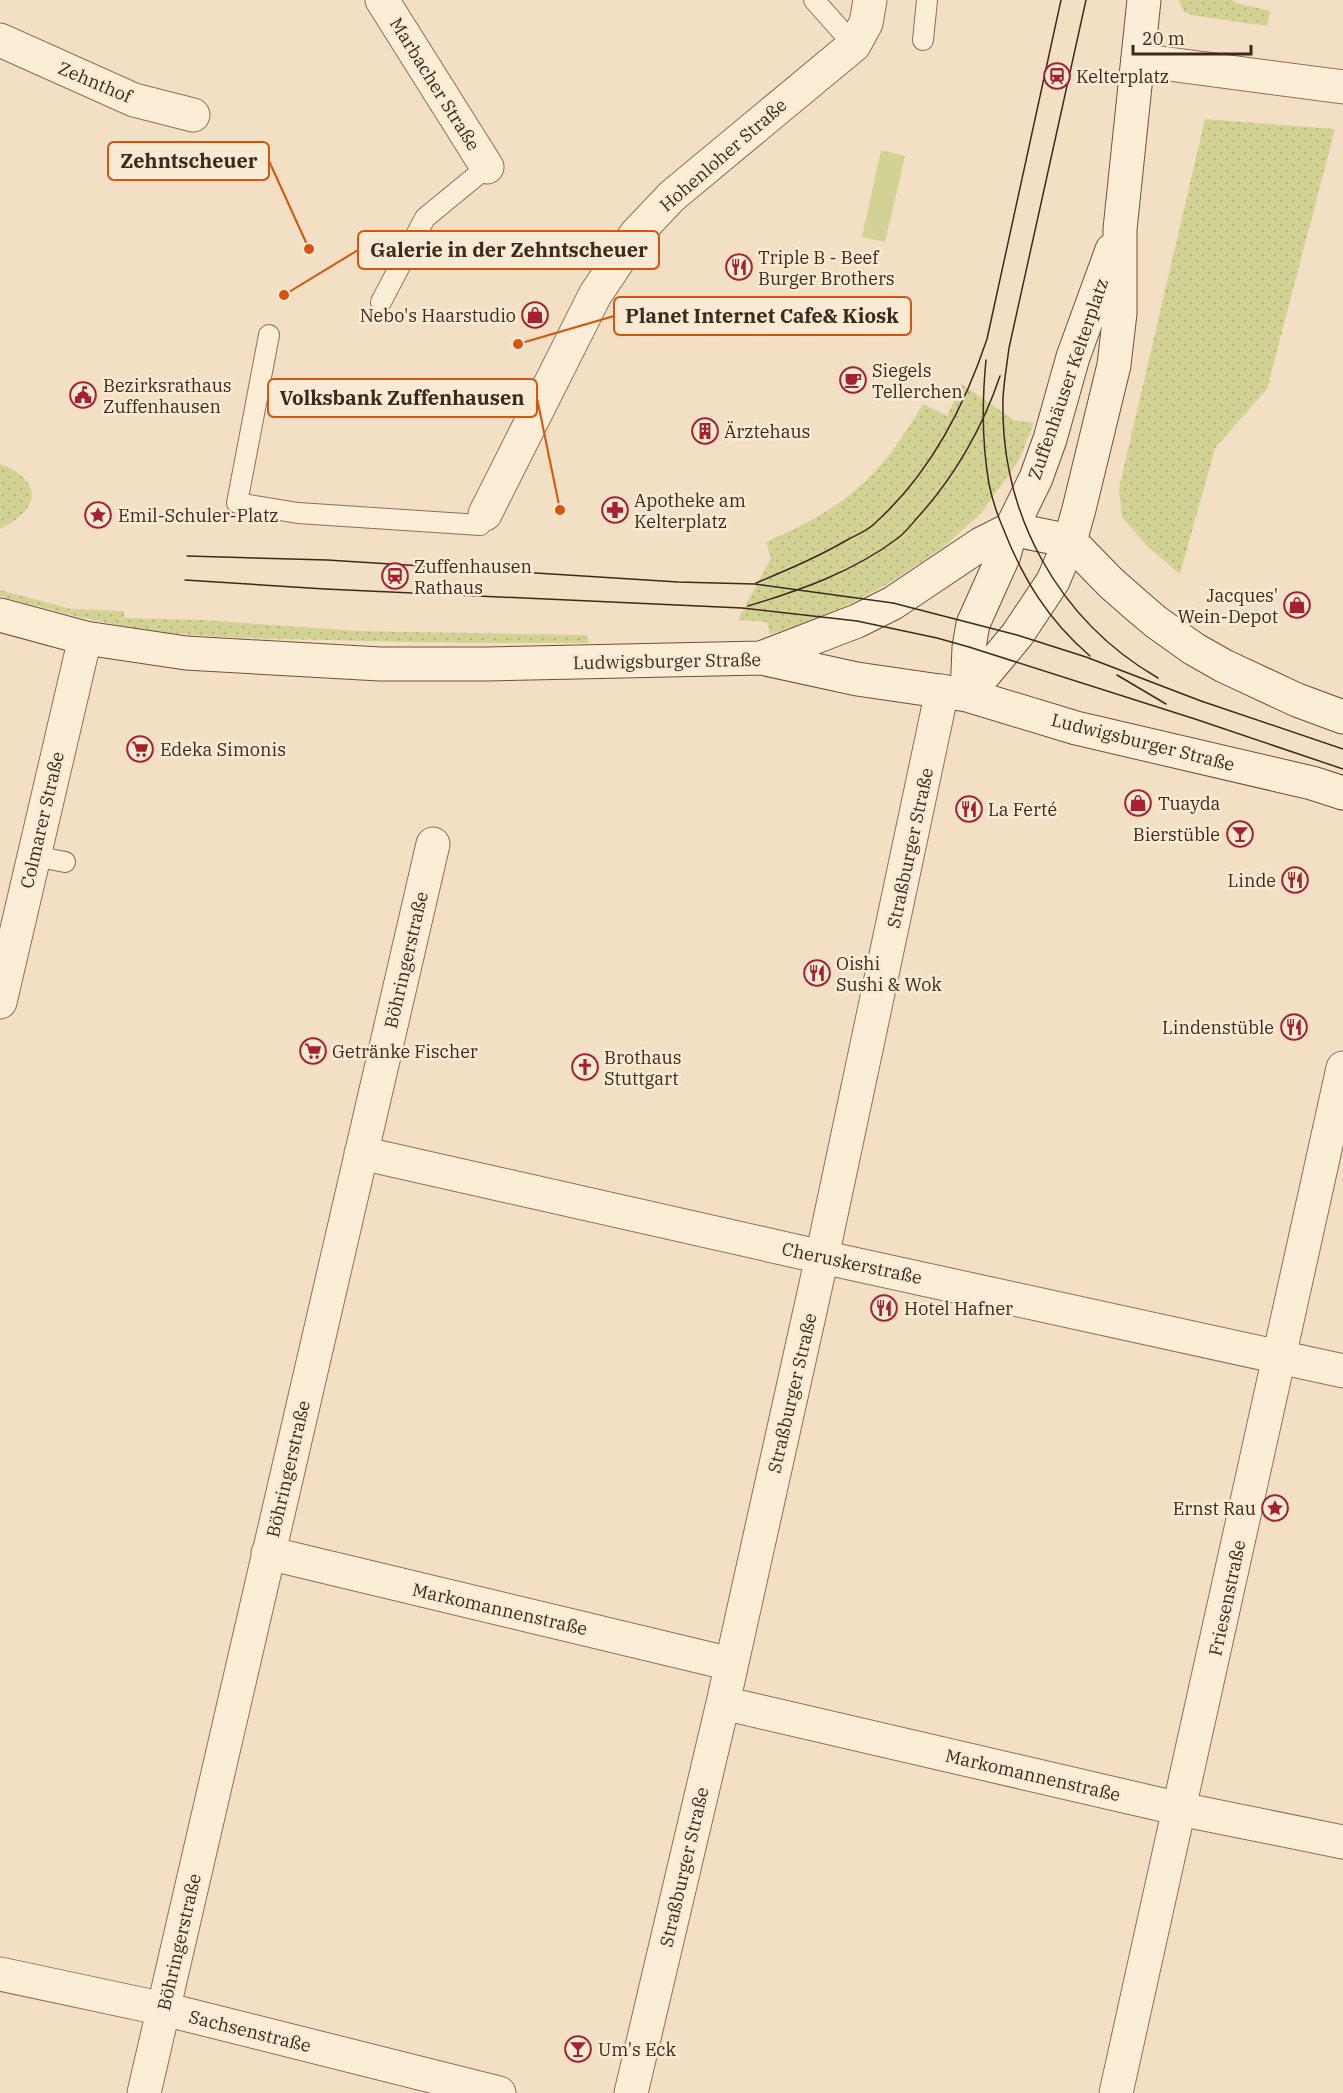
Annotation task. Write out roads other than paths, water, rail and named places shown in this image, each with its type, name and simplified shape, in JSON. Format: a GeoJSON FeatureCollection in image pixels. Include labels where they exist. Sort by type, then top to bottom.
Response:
{"type":"FeatureCollection","features":[{"type":"Feature","properties":{"kind":"street","name":"Marbacher Straße"},"geometry":{"type":"LineString","coordinates":[[382,0],[487,167]]}},
{"type":"Feature","properties":{"kind":"street","name":"Hohenloher Straße"},"geometry":{"type":"LineString","coordinates":[[485,514],[595,295],[636,234],[672,196],[854,45],[866,23],[870,0]]}},
{"type":"Feature","properties":{"kind":"street","name":"Zuffenhäuser Kelterplatz"},"geometry":{"type":"LineString","coordinates":[[955,693],[1017,635],[1053,581],[1070,541],[1114,365],[1120,313],[1120,229],[1144,0]]}},
{"type":"Feature","properties":{"kind":"street","name":"Zehnthof"},"geometry":{"type":"LineString","coordinates":[[0,40],[134,100],[193,115]]}},
{"type":"Feature","properties":{"kind":"street"},"geometry":{"type":"LineString","coordinates":[[1138,60],[1200,66],[1343,87]]}},
{"type":"Feature","properties":{"kind":"street","name":"Zuffenhäuser Kelterplatz"},"geometry":{"type":"LineString","coordinates":[[955,693],[974,624],[1004,555],[1011,529],[1036,478],[1073,357],[1120,229]]}},
{"type":"Feature","properties":{"kind":"street"},"geometry":{"type":"LineString","coordinates":[[761,658],[857,621],[893,603],[981,544],[1011,529],[1070,541],[1111,583],[1156,622],[1194,649],[1297,700],[1343,717]]}},
{"type":"Feature","properties":{"kind":"street"},"geometry":{"type":"LineString","coordinates":[[0,615],[85,638]]}},
{"type":"Feature","properties":{"kind":"street","name":"Ludwigsburger Straße"},"geometry":{"type":"LineString","coordinates":[[85,638],[186,653],[380,664],[761,658],[857,679],[955,693],[1076,728],[1312,783],[1343,793]]}},
{"type":"Feature","properties":{"kind":"street","name":"Colmarer Straße"},"geometry":{"type":"LineString","coordinates":[[0,1002],[85,638]]}},
{"type":"Feature","properties":{"kind":"street","name":"Straßburger Straße"},"geometry":{"type":"LineString","coordinates":[[631,2093],[723,1702],[822,1257],[955,693]]}},
{"type":"Feature","properties":{"kind":"street","name":"Böhringerstraße"},"geometry":{"type":"LineString","coordinates":[[144,2093],[433,844]]}},
{"type":"Feature","properties":{"kind":"street","name":"Friesenstraße"},"geometry":{"type":"LineString","coordinates":[[1116,2093],[1343,1068]]}},
{"type":"Feature","properties":{"kind":"street","name":"Cheruskerstraße"},"geometry":{"type":"LineString","coordinates":[[361,1153],[1343,1371]]}},
{"type":"Feature","properties":{"kind":"street","name":"Markomannenstraße"},"geometry":{"type":"LineString","coordinates":[[268,1553],[731,1664]]}},
{"type":"Feature","properties":{"kind":"street","name":"Markomannenstraße"},"geometry":{"type":"LineString","coordinates":[[723,1702],[1180,1809],[1342,1836]]}},
{"type":"Feature","properties":{"kind":"street","name":"Sachsenstraße"},"geometry":{"type":"LineString","coordinates":[[0,1974],[164,2009],[499,2093]]}},
{"type":"Feature","properties":{"kind":"lane"},"geometry":{"type":"LineString","coordinates":[[814,0],[854,45]]}},
{"type":"Feature","properties":{"kind":"lane"},"geometry":{"type":"LineString","coordinates":[[923,40],[927,0]]}},
{"type":"Feature","properties":{"kind":"lane"},"geometry":{"type":"LineString","coordinates":[[381,302],[425,218],[487,167]]}},
{"type":"Feature","properties":{"kind":"lane"},"geometry":{"type":"LineString","coordinates":[[269,335],[237,503],[298,513],[480,525],[485,514]]}},
{"type":"Feature","properties":{"kind":"lane"},"geometry":{"type":"LineString","coordinates":[[34,856],[65,862]]}},
{"type":"Feature","properties":{"kind":"tram line"},"geometry":{"type":"LineString","coordinates":[[756,583],[814,558],[871,526],[912,484],[956,415],[987,339],[1061,0]]}},
{"type":"Feature","properties":{"kind":"tram line"},"geometry":{"type":"LineString","coordinates":[[1086,0],[1009,348],[1003,398],[1005,441],[1012,483],[1024,522],[1042,560],[1064,595],[1091,626],[1123,654],[1158,678]]}},
{"type":"Feature","properties":{"kind":"tram line"},"geometry":{"type":"LineString","coordinates":[[986,360],[983,407],[985,454],[989,484],[997,512],[1019,564],[1038,598],[1062,628],[1090,656]]}},
{"type":"Feature","properties":{"kind":"tram line"},"geometry":{"type":"LineString","coordinates":[[748,606],[826,579],[863,561],[903,534],[955,469],[976,433],[1000,376]]}},
{"type":"Feature","properties":{"kind":"tram line"},"geometry":{"type":"LineString","coordinates":[[187,556],[327,560],[678,582],[754,584],[893,603],[1017,635],[1086,657],[1201,701],[1343,749]]}},
{"type":"Feature","properties":{"kind":"tram line"},"geometry":{"type":"LineString","coordinates":[[185,580],[325,589],[742,608],[857,621],[969,647],[1343,769]]}},
{"type":"Feature","properties":{"kind":"tram line"},"geometry":{"type":"LineString","coordinates":[[1117,675],[1166,704]]}},
{"type":"Feature","properties":{"kind":"place","name":"Kelterplatz"},"geometry":{"type":"Point","coordinates":[1057,76]}},
{"type":"Feature","properties":{"kind":"place","name":"Zehntscheuer"},"geometry":{"type":"Point","coordinates":[309,249]}},
{"type":"Feature","properties":{"kind":"place","name":"Triple B - Beef Burger Brothers"},"geometry":{"type":"Point","coordinates":[739,267]}},
{"type":"Feature","properties":{"kind":"place","name":"Galerie in der Zehntscheuer"},"geometry":{"type":"Point","coordinates":[284,295]}},
{"type":"Feature","properties":{"kind":"place","name":"Nebo's Haarstudio"},"geometry":{"type":"Point","coordinates":[535,315]}},
{"type":"Feature","properties":{"kind":"place","name":"Planet Internet Cafe& Kiosk"},"geometry":{"type":"Point","coordinates":[518,344]}},
{"type":"Feature","properties":{"kind":"place","name":"Siegels Tellerchen"},"geometry":{"type":"Point","coordinates":[853,380]}},
{"type":"Feature","properties":{"kind":"place","name":"Bezirksrathaus Zuffenhausen"},"geometry":{"type":"Point","coordinates":[83,395]}},
{"type":"Feature","properties":{"kind":"place","name":"Ärztehaus"},"geometry":{"type":"Point","coordinates":[705,431]}},
{"type":"Feature","properties":{"kind":"place","name":"Volksbank Zuffenhausen"},"geometry":{"type":"Point","coordinates":[560,510]}},
{"type":"Feature","properties":{"kind":"place","name":"Apotheke am Kelterplatz"},"geometry":{"type":"Point","coordinates":[615,510]}},
{"type":"Feature","properties":{"kind":"place","name":"Emil-Schuler-Platz"},"geometry":{"type":"Point","coordinates":[98,515]}},
{"type":"Feature","properties":{"kind":"place","name":"Zuffenhausen Rathaus"},"geometry":{"type":"Point","coordinates":[395,576]}},
{"type":"Feature","properties":{"kind":"place","name":"Jacques' Wein-Depot"},"geometry":{"type":"Point","coordinates":[1297,605]}},
{"type":"Feature","properties":{"kind":"place","name":"Edeka Simonis"},"geometry":{"type":"Point","coordinates":[140,749]}},
{"type":"Feature","properties":{"kind":"place","name":"Tuayda"},"geometry":{"type":"Point","coordinates":[1138,803]}},
{"type":"Feature","properties":{"kind":"place","name":"La Ferté"},"geometry":{"type":"Point","coordinates":[969,809]}},
{"type":"Feature","properties":{"kind":"place","name":"Bierstüble"},"geometry":{"type":"Point","coordinates":[1240,834]}},
{"type":"Feature","properties":{"kind":"place","name":"Linde"},"geometry":{"type":"Point","coordinates":[1295,880]}},
{"type":"Feature","properties":{"kind":"place","name":"Oishi Sushi & Wok"},"geometry":{"type":"Point","coordinates":[817,973]}},
{"type":"Feature","properties":{"kind":"place","name":"Lindenstüble"},"geometry":{"type":"Point","coordinates":[1294,1027]}},
{"type":"Feature","properties":{"kind":"place","name":"Getränke Fischer"},"geometry":{"type":"Point","coordinates":[313,1051]}},
{"type":"Feature","properties":{"kind":"place","name":"Brothaus Stuttgart"},"geometry":{"type":"Point","coordinates":[585,1067]}},
{"type":"Feature","properties":{"kind":"place","name":"Hotel Hafner"},"geometry":{"type":"Point","coordinates":[884,1308]}},
{"type":"Feature","properties":{"kind":"place","name":"Ernst Rau"},"geometry":{"type":"Point","coordinates":[1275,1508]}},
{"type":"Feature","properties":{"kind":"place","name":"Um's Eck"},"geometry":{"type":"Point","coordinates":[578,2049]}}]}
